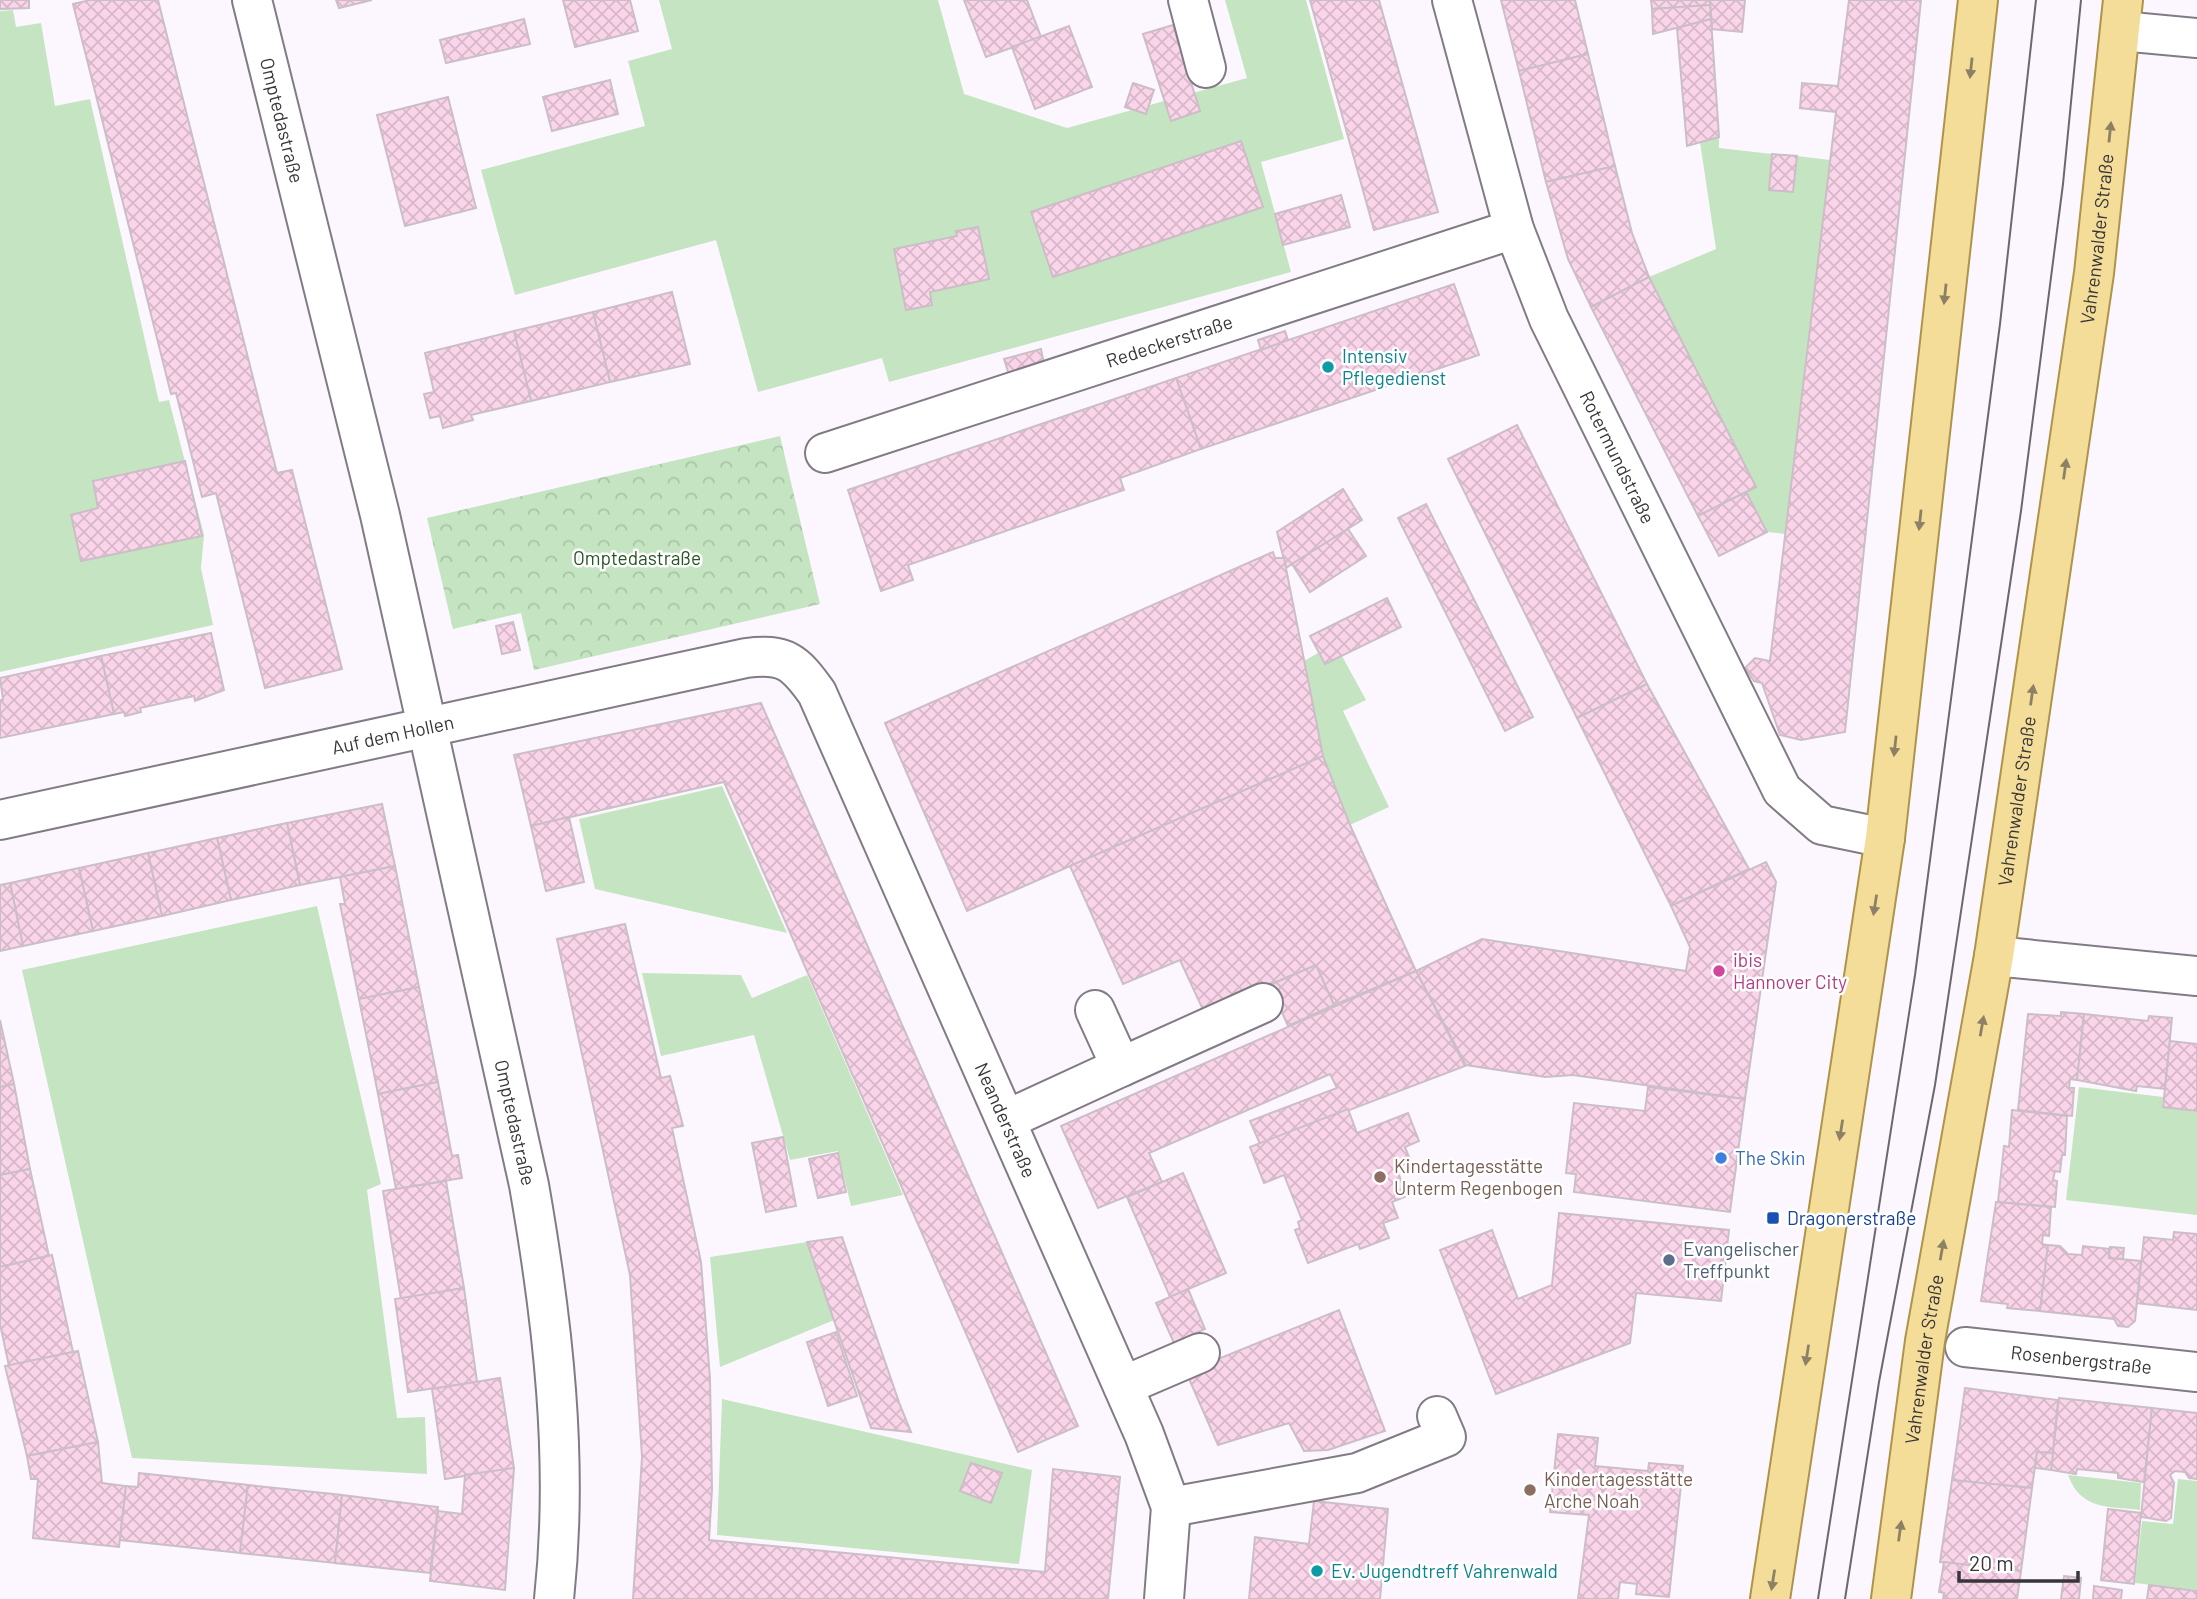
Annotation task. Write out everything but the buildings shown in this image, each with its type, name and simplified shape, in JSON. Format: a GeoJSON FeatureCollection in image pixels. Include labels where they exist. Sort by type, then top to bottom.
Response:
{"type":"FeatureCollection","features":[{"type":"Feature","properties":{"kind":"main road"},"geometry":{"type":"LineString","coordinates":[[1770,1599],[1885,838],[1978,0]]}},
{"type":"Feature","properties":{"kind":"main road","name":"Vahrenwalder Straße"},"geometry":{"type":"LineString","coordinates":[[1891,1599],[1925,1341],[1994,956],[2094,273],[2122,15]]}},
{"type":"Feature","properties":{"kind":"street","name":"Omptedastraße"},"geometry":{"type":"LineString","coordinates":[[252,0],[429,726],[529,1185],[543,1264],[558,1393],[559,1554],[554,1599]]}},
{"type":"Feature","properties":{"kind":"street"},"geometry":{"type":"LineString","coordinates":[[1188,0],[1206,68]]}},
{"type":"Feature","properties":{"kind":"street","name":"Rotermundstraße"},"geometry":{"type":"LineString","coordinates":[[1452,0],[1514,229],[1549,319],[1782,790],[1822,825],[1885,838]]}},
{"type":"Feature","properties":{"kind":"street"},"geometry":{"type":"LineString","coordinates":[[2122,15],[2197,38]]}},
{"type":"Feature","properties":{"kind":"street","name":"Redeckerstraße"},"geometry":{"type":"LineString","coordinates":[[825,453],[1514,229]]}},
{"type":"Feature","properties":{"kind":"street","name":"Auf dem Hollen"},"geometry":{"type":"LineString","coordinates":[[0,820],[746,659],[766,656],[787,659]]}},
{"type":"Feature","properties":{"kind":"street","name":"Neanderstraße"},"geometry":{"type":"LineString","coordinates":[[787,659],[804,674],[817,693],[1124,1386],[1171,1507],[1164,1599]]}},
{"type":"Feature","properties":{"kind":"street"},"geometry":{"type":"LineString","coordinates":[[1994,956],[2197,976]]}},
{"type":"Feature","properties":{"kind":"street"},"geometry":{"type":"LineString","coordinates":[[1006,1120],[1263,1003]]}},
{"type":"Feature","properties":{"kind":"street"},"geometry":{"type":"LineString","coordinates":[[1095,1010],[1121,1067]]}},
{"type":"Feature","properties":{"kind":"street","name":"Rosenbergstraße"},"geometry":{"type":"LineString","coordinates":[[1983,1349],[2197,1372]]}},
{"type":"Feature","properties":{"kind":"street"},"geometry":{"type":"LineString","coordinates":[[1124,1386],[1200,1353]]}},
{"type":"Feature","properties":{"kind":"street"},"geometry":{"type":"LineString","coordinates":[[1171,1507],[1357,1473],[1446,1437],[1437,1416]]}},
{"type":"Feature","properties":{"kind":"green space"},"geometry":{"type":"Polygon","coordinates":[[[659,0],[938,0],[964,94],[1067,128],[1247,78],[1225,0],[1306,0],[1344,139],[1261,162],[1291,272],[889,382],[882,358],[758,392],[716,240],[515,295],[481,170],[645,126],[628,61],[672,49],[659,0]]]}},
{"type":"Feature","properties":{"kind":"green space"},"geometry":{"type":"Polygon","coordinates":[[[13,10],[16,27],[41,23],[55,106],[90,99],[159,402],[169,400],[204,535],[201,568],[213,625],[0,672],[0,11],[13,10]]]}},
{"type":"Feature","properties":{"kind":"green space"},"geometry":{"type":"Polygon","coordinates":[[[1719,137],[1719,148],[1772,154],[1769,190],[1793,192],[1797,156],[1830,160],[1786,534],[1767,532],[1746,492],[1756,487],[1649,277],[1716,249],[1700,142],[1719,137]]]}},
{"type":"Feature","properties":{"kind":"green space","name":"Omptedastraße"},"geometry":{"type":"Polygon","coordinates":[[[780,436],[820,604],[534,670],[521,613],[453,629],[427,518],[780,436]]]}},
{"type":"Feature","properties":{"kind":"green space"},"geometry":{"type":"Polygon","coordinates":[[[1318,653],[1325,664],[1342,656],[1366,700],[1343,711],[1389,807],[1350,825],[1323,756],[1304,661],[1318,653]]]}},
{"type":"Feature","properties":{"kind":"green space"},"geometry":{"type":"Polygon","coordinates":[[[722,786],[787,933],[595,889],[579,819],[722,786]]]}},
{"type":"Feature","properties":{"kind":"green space"},"geometry":{"type":"Polygon","coordinates":[[[317,906],[381,1184],[367,1190],[397,1418],[425,1417],[427,1474],[132,1458],[22,970],[317,906]]]}},
{"type":"Feature","properties":{"kind":"green space"},"geometry":{"type":"Polygon","coordinates":[[[642,973],[741,975],[752,998],[807,975],[903,1195],[851,1206],[838,1151],[790,1160],[754,1035],[661,1056],[642,973]]]}},
{"type":"Feature","properties":{"kind":"green space"},"geometry":{"type":"Polygon","coordinates":[[[2079,1087],[2163,1097],[2162,1107],[2197,1112],[2197,1215],[2066,1200],[2079,1087]]]}},
{"type":"Feature","properties":{"kind":"green space"},"geometry":{"type":"Polygon","coordinates":[[[807,1242],[834,1320],[720,1367],[710,1257],[807,1242]]]}},
{"type":"Feature","properties":{"kind":"green space"},"geometry":{"type":"Polygon","coordinates":[[[722,1399],[1032,1470],[1019,1564],[717,1535],[722,1399]]]}},
{"type":"Feature","properties":{"kind":"green space"},"geometry":{"type":"Polygon","coordinates":[[[2068,1475],[2141,1483],[2140,1510],[2096,1504],[2080,1495],[2068,1475]]]}},
{"type":"Feature","properties":{"kind":"green space"},"geometry":{"type":"Polygon","coordinates":[[[2178,1479],[2197,1481],[2197,1590],[2135,1583],[2142,1521],[2173,1524],[2178,1479]]]}},
{"type":"Feature","properties":{"kind":"tram line"},"geometry":{"type":"LineString","coordinates":[[1818,1599],[1915,975],[2000,324],[2036,0]]}},
{"type":"Feature","properties":{"kind":"tram line"},"geometry":{"type":"LineString","coordinates":[[1845,1599],[1879,1382],[1935,1085],[2021,511],[2063,184],[2081,0]]}},
{"type":"Feature","properties":{"kind":"place","name":"Intensiv Pflegedienst"},"geometry":{"type":"Point","coordinates":[1328,367]}},
{"type":"Feature","properties":{"kind":"place","name":"ibis Hannover City"},"geometry":{"type":"Point","coordinates":[1719,971]}},
{"type":"Feature","properties":{"kind":"place","name":"The Skin"},"geometry":{"type":"Point","coordinates":[1721,1158]}},
{"type":"Feature","properties":{"kind":"place","name":"Kindertagesstätte Unterm Regenbogen"},"geometry":{"type":"Point","coordinates":[1380,1177]}},
{"type":"Feature","properties":{"kind":"place","name":"Dragonerstraße"},"geometry":{"type":"Point","coordinates":[1773,1218]}},
{"type":"Feature","properties":{"kind":"place","name":"Evangelischer Treffpunkt"},"geometry":{"type":"Point","coordinates":[1669,1260]}},
{"type":"Feature","properties":{"kind":"place","name":"Kindertagesstätte Arche Noah"},"geometry":{"type":"Point","coordinates":[1530,1490]}},
{"type":"Feature","properties":{"kind":"place","name":"Ev. Jugendtreff Vahrenwald"},"geometry":{"type":"Point","coordinates":[1317,1571]}}]}
